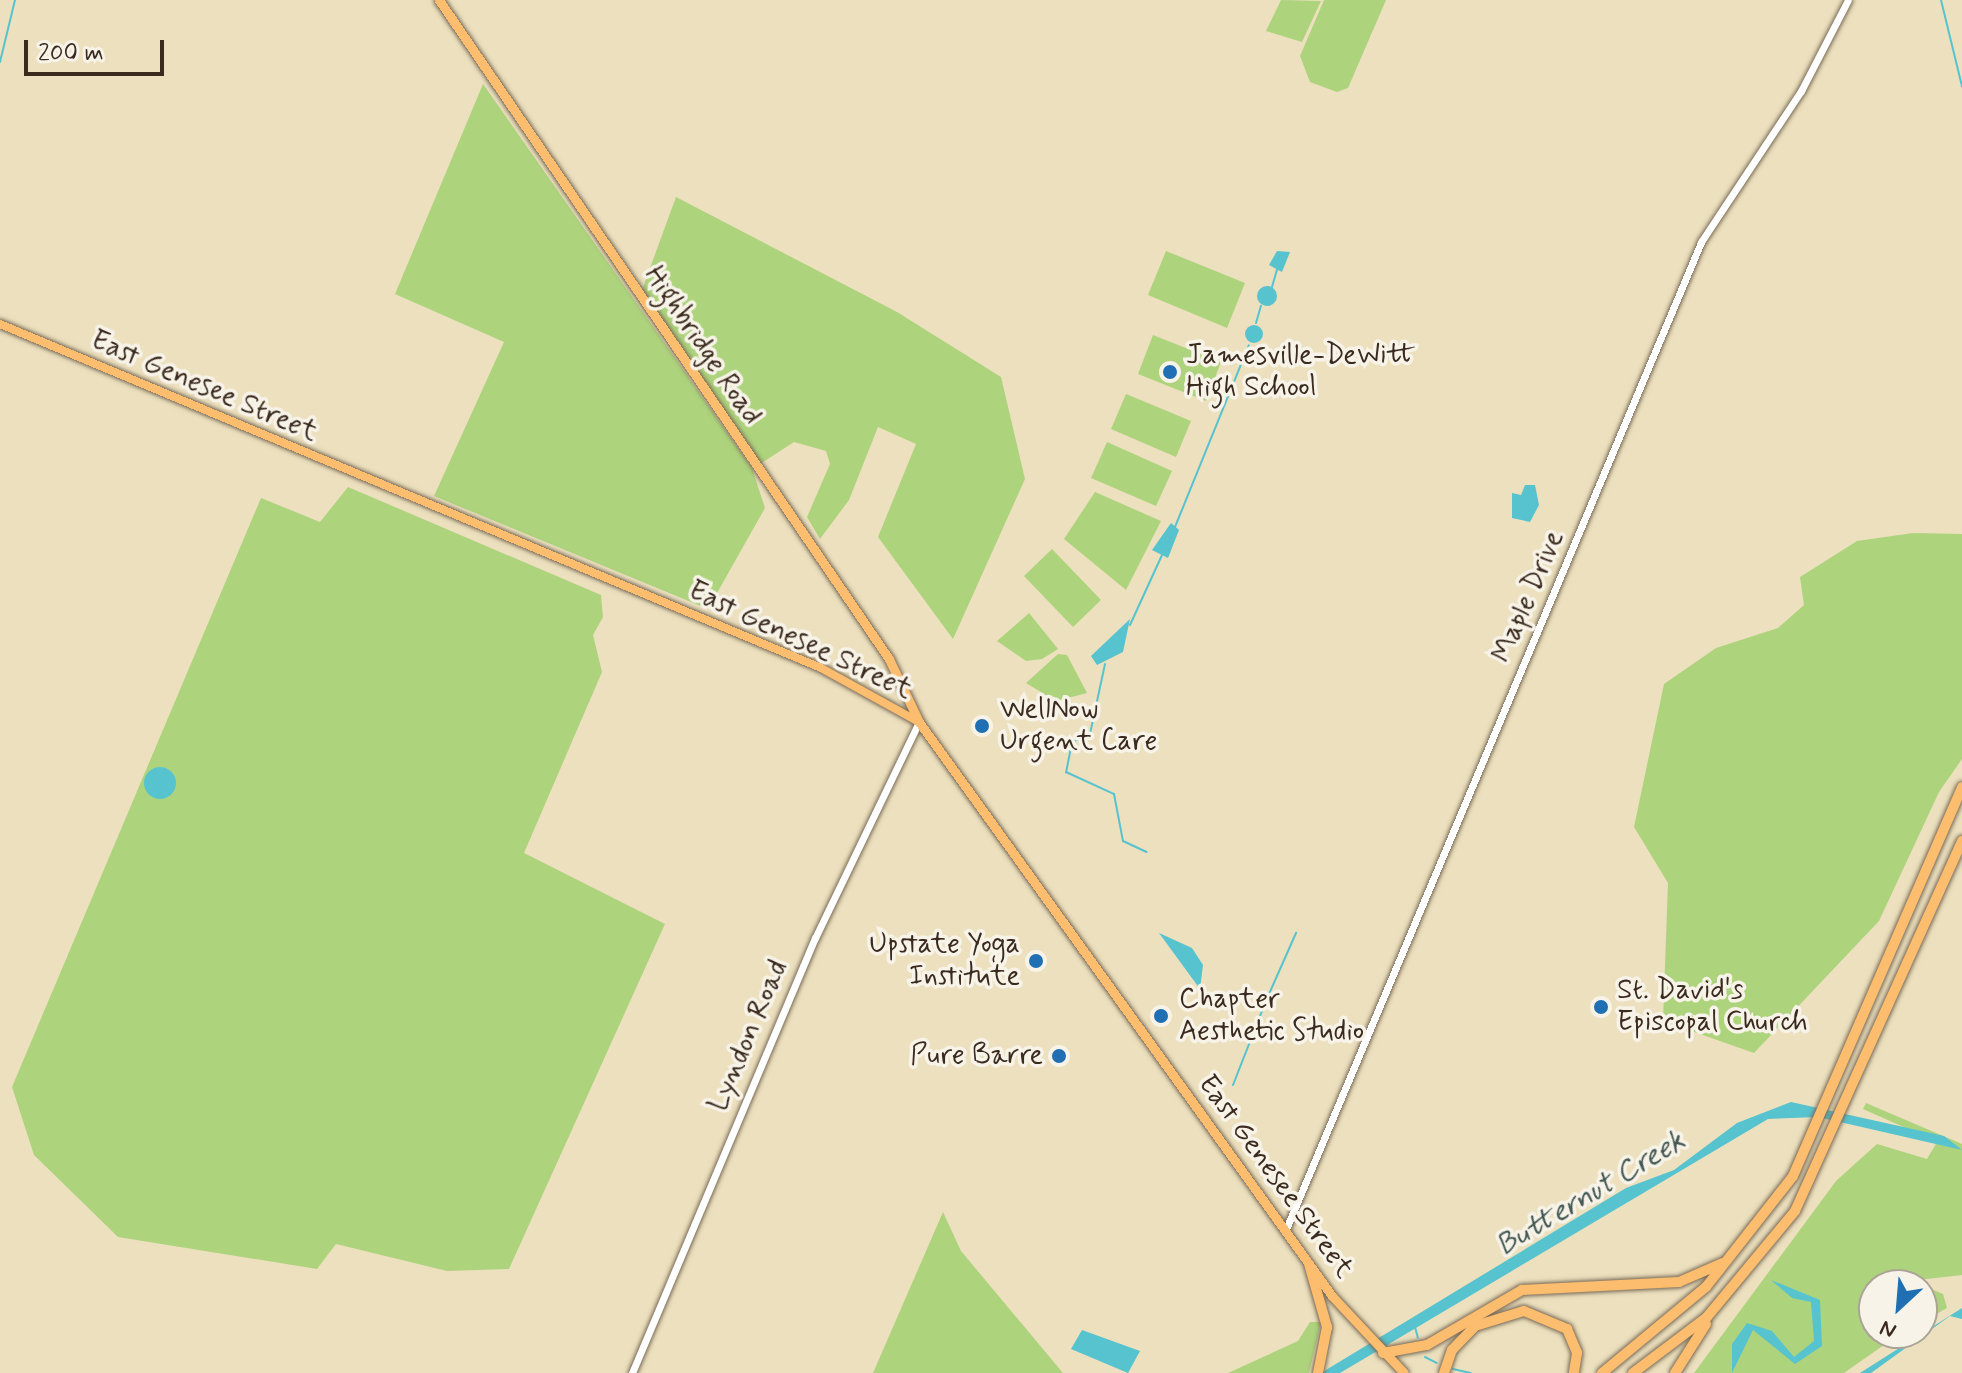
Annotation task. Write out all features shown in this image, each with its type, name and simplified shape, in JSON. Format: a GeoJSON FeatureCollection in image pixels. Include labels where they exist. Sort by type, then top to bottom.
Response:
{"type":"FeatureCollection","features":[{"type":"Feature","properties":{"kind":"highway","name":"Highbridge Road"},"geometry":{"type":"LineString","coordinates":[[439,0],[889,659],[919,722]]}},
{"type":"Feature","properties":{"kind":"highway","name":"East Genesee Street"},"geometry":{"type":"LineString","coordinates":[[919,722],[1309,1264],[1383,1353],[1404,1373]]}},
{"type":"Feature","properties":{"kind":"highway"},"geometry":{"type":"LineString","coordinates":[[1602,1373],[1684,1309],[1743,1246],[1817,1130],[1962,787]]}},
{"type":"Feature","properties":{"kind":"highway"},"geometry":{"type":"LineString","coordinates":[[1675,1373],[1720,1305],[1805,1194],[1962,841]]}},
{"type":"Feature","properties":{"kind":"highway"},"geometry":{"type":"LineString","coordinates":[[1383,1353],[1427,1345],[1522,1290],[1679,1282],[1709,1272],[1743,1246]]}},
{"type":"Feature","properties":{"kind":"highway"},"geometry":{"type":"LineString","coordinates":[[1309,1264],[1327,1327],[1318,1373]]}},
{"type":"Feature","properties":{"kind":"highway"},"geometry":{"type":"LineString","coordinates":[[1633,1373],[1720,1305]]}},
{"type":"Feature","properties":{"kind":"highway"},"geometry":{"type":"LineString","coordinates":[[1444,1373],[1452,1350],[1475,1326],[1524,1311],[1567,1329],[1577,1353],[1574,1373]]}},
{"type":"Feature","properties":{"kind":"main road","name":"East Genesee Street"},"geometry":{"type":"LineString","coordinates":[[0,324],[821,668],[919,722]]}},
{"type":"Feature","properties":{"kind":"street","name":"Maple Drive"},"geometry":{"type":"LineString","coordinates":[[1286,1229],[1701,242],[1801,91],[1848,0]]}},
{"type":"Feature","properties":{"kind":"street","name":"Lyndon Road"},"geometry":{"type":"LineString","coordinates":[[632,1373],[815,938],[919,722]]}},
{"type":"Feature","properties":{"kind":"green space"},"geometry":{"type":"Polygon","coordinates":[[[1281,0],[1321,1],[1302,42],[1266,31],[1281,0]]]}},
{"type":"Feature","properties":{"kind":"green space"},"geometry":{"type":"Polygon","coordinates":[[[1324,0],[1386,0],[1348,88],[1337,92],[1310,82],[1300,56],[1324,0]]]}},
{"type":"Feature","properties":{"kind":"green space"},"geometry":{"type":"Polygon","coordinates":[[[483,84],[752,468],[765,508],[708,609],[434,496],[504,342],[395,294],[483,84]]]}},
{"type":"Feature","properties":{"kind":"green space"},"geometry":{"type":"Polygon","coordinates":[[[676,197],[897,312],[1001,377],[1025,479],[953,639],[878,537],[916,444],[878,427],[849,500],[820,539],[807,517],[830,464],[826,451],[794,442],[760,464],[642,290],[676,197]]]}},
{"type":"Feature","properties":{"kind":"green space"},"geometry":{"type":"Polygon","coordinates":[[[1166,251],[1245,283],[1227,328],[1148,295],[1166,251]]]}},
{"type":"Feature","properties":{"kind":"green space"},"geometry":{"type":"Polygon","coordinates":[[[1153,335],[1221,362],[1206,401],[1138,374],[1153,335]]]}},
{"type":"Feature","properties":{"kind":"green space"},"geometry":{"type":"Polygon","coordinates":[[[1126,394],[1191,421],[1176,457],[1111,429],[1126,394]]]}},
{"type":"Feature","properties":{"kind":"green space"},"geometry":{"type":"Polygon","coordinates":[[[1107,442],[1172,471],[1156,506],[1091,478],[1107,442]]]}},
{"type":"Feature","properties":{"kind":"green space"},"geometry":{"type":"Polygon","coordinates":[[[348,487],[601,595],[603,617],[593,635],[602,672],[524,853],[665,924],[509,1269],[447,1271],[336,1244],[317,1269],[118,1237],[34,1155],[12,1087],[261,498],[320,522],[348,487]]]}},
{"type":"Feature","properties":{"kind":"green space"},"geometry":{"type":"Polygon","coordinates":[[[1095,492],[1161,521],[1126,590],[1064,539],[1095,492]]]}},
{"type":"Feature","properties":{"kind":"green space"},"geometry":{"type":"Polygon","coordinates":[[[1913,533],[1962,534],[1962,759],[1939,792],[1879,921],[1754,1053],[1663,1021],[1668,883],[1634,827],[1664,684],[1716,648],[1778,628],[1804,605],[1800,577],[1857,541],[1913,533]]]}},
{"type":"Feature","properties":{"kind":"green space"},"geometry":{"type":"Polygon","coordinates":[[[1052,549],[1101,600],[1073,627],[1024,576],[1052,549]]]}},
{"type":"Feature","properties":{"kind":"green space"},"geometry":{"type":"Polygon","coordinates":[[[1029,613],[1058,649],[1042,659],[1026,661],[997,641],[1029,613]]]}},
{"type":"Feature","properties":{"kind":"green space"},"geometry":{"type":"Polygon","coordinates":[[[1058,654],[1067,655],[1087,693],[1056,701],[1026,683],[1058,654]]]}},
{"type":"Feature","properties":{"kind":"green space"},"geometry":{"type":"Polygon","coordinates":[[[1866,1103],[1962,1144],[1962,1275],[1938,1278],[1938,1269],[1858,1269],[1858,1349],[1878,1349],[1844,1373],[1694,1373],[1836,1181],[1877,1144],[1927,1159],[1937,1142],[1863,1109],[1866,1103]]]}},
{"type":"Feature","properties":{"kind":"green space"},"geometry":{"type":"Polygon","coordinates":[[[943,1212],[961,1251],[1063,1373],[873,1373],[943,1212]]]}},
{"type":"Feature","properties":{"kind":"green space"},"geometry":{"type":"Polygon","coordinates":[[[1938,1292],[1943,1294],[1947,1308],[1938,1313],[1938,1292]]]}},
{"type":"Feature","properties":{"kind":"green space"},"geometry":{"type":"Polygon","coordinates":[[[1310,1322],[1321,1322],[1309,1373],[1228,1373],[1298,1341],[1310,1322]]]}},
{"type":"Feature","properties":{"kind":"water"},"geometry":{"type":"Polygon","coordinates":[[[1277,251],[1290,252],[1282,272],[1269,265],[1277,251]]]}},
{"type":"Feature","properties":{"kind":"water"},"geometry":{"type":"Polygon","coordinates":[[[1263,286],[1271,286],[1277,296],[1271,306],[1263,306],[1257,300],[1257,292],[1263,286]]]}},
{"type":"Feature","properties":{"kind":"water"},"geometry":{"type":"Polygon","coordinates":[[[1254,325],[1263,334],[1254,343],[1245,334],[1254,325]]]}},
{"type":"Feature","properties":{"kind":"water"},"geometry":{"type":"Polygon","coordinates":[[[1525,485],[1535,485],[1539,505],[1530,522],[1512,518],[1512,493],[1521,495],[1525,485]]]}},
{"type":"Feature","properties":{"kind":"water"},"geometry":{"type":"Polygon","coordinates":[[[1171,523],[1179,530],[1168,558],[1152,550],[1171,523]]]}},
{"type":"Feature","properties":{"kind":"water"},"geometry":{"type":"Polygon","coordinates":[[[1130,619],[1123,652],[1097,665],[1091,656],[1130,619]]]}},
{"type":"Feature","properties":{"kind":"water"},"geometry":{"type":"Polygon","coordinates":[[[160,767],[171,772],[176,783],[171,794],[160,799],[149,794],[144,783],[149,772],[160,767]]]}},
{"type":"Feature","properties":{"kind":"water"},"geometry":{"type":"Polygon","coordinates":[[[1159,933],[1192,948],[1203,965],[1200,989],[1159,933]]]}},
{"type":"Feature","properties":{"kind":"water"},"geometry":{"type":"Polygon","coordinates":[[[1791,1102],[1944,1136],[1962,1150],[1818,1117],[1768,1119],[1340,1373],[1321,1373],[1626,1188],[1674,1170],[1737,1123],[1791,1102]]]}},
{"type":"Feature","properties":{"kind":"water"},"geometry":{"type":"Polygon","coordinates":[[[1771,1280],[1820,1300],[1822,1346],[1795,1364],[1753,1330],[1732,1373],[1732,1344],[1747,1323],[1772,1331],[1794,1357],[1814,1341],[1811,1302],[1792,1298],[1771,1280]]]}},
{"type":"Feature","properties":{"kind":"water"},"geometry":{"type":"Polygon","coordinates":[[[1962,1308],[1962,1319],[1950,1316],[1938,1323],[1962,1308]]]}},
{"type":"Feature","properties":{"kind":"water"},"geometry":{"type":"Polygon","coordinates":[[[1082,1330],[1140,1351],[1128,1373],[1071,1349],[1082,1330]]]}},
{"type":"Feature","properties":{"kind":"water"},"geometry":{"type":"Polygon","coordinates":[[[1898,1349],[1904,1349],[1871,1373],[1860,1373],[1898,1349]]]}},
{"type":"Feature","properties":{"kind":"waterway"},"geometry":{"type":"LineString","coordinates":[[0,62],[15,0]]}},
{"type":"Feature","properties":{"kind":"waterway"},"geometry":{"type":"LineString","coordinates":[[1941,0],[1962,86]]}},
{"type":"Feature","properties":{"kind":"waterway"},"geometry":{"type":"LineString","coordinates":[[1272,287],[1277,270]]}},
{"type":"Feature","properties":{"kind":"waterway"},"geometry":{"type":"LineString","coordinates":[[1256,323],[1261,306]]}},
{"type":"Feature","properties":{"kind":"waterway"},"geometry":{"type":"LineString","coordinates":[[1175,527],[1249,345]]}},
{"type":"Feature","properties":{"kind":"waterway"},"geometry":{"type":"LineString","coordinates":[[1130,625],[1162,555]]}},
{"type":"Feature","properties":{"kind":"waterway"},"geometry":{"type":"LineString","coordinates":[[1105,664],[1090,734],[1072,742],[1066,772],[1114,794],[1123,841],[1147,852]]}},
{"type":"Feature","properties":{"kind":"waterway"},"geometry":{"type":"LineString","coordinates":[[1269,994],[1296,933]]}},
{"type":"Feature","properties":{"kind":"waterway"},"geometry":{"type":"LineString","coordinates":[[1233,1085],[1266,1001]]}},
{"type":"Feature","properties":{"kind":"waterway"},"geometry":{"type":"LineString","coordinates":[[1415,1327],[1418,1338]]}},
{"type":"Feature","properties":{"kind":"waterway"},"geometry":{"type":"LineString","coordinates":[[1425,1357],[1437,1363]]}},
{"type":"Feature","properties":{"kind":"waterway"},"geometry":{"type":"LineString","coordinates":[[1453,1369],[1471,1373]]}},
{"type":"Feature","properties":{"kind":"place","name":"Jamesville-DeWitt High School"},"geometry":{"type":"Point","coordinates":[1170,372]}},
{"type":"Feature","properties":{"kind":"place","name":"WellNow Urgent Care"},"geometry":{"type":"Point","coordinates":[982,726]}},
{"type":"Feature","properties":{"kind":"place","name":"Upstate Yoga Institute"},"geometry":{"type":"Point","coordinates":[1036,961]}},
{"type":"Feature","properties":{"kind":"place","name":"St. David's Episcopal Church"},"geometry":{"type":"Point","coordinates":[1601,1007]}},
{"type":"Feature","properties":{"kind":"place","name":"Chapter Aesthetic Studio"},"geometry":{"type":"Point","coordinates":[1161,1016]}},
{"type":"Feature","properties":{"kind":"place","name":"Pure Barre"},"geometry":{"type":"Point","coordinates":[1059,1056]}},
{"type":"Feature","properties":{"kind":"water label","name":"Butternut Creek"},"geometry":{"type":"Point","coordinates":[1591,1194]}}]}
